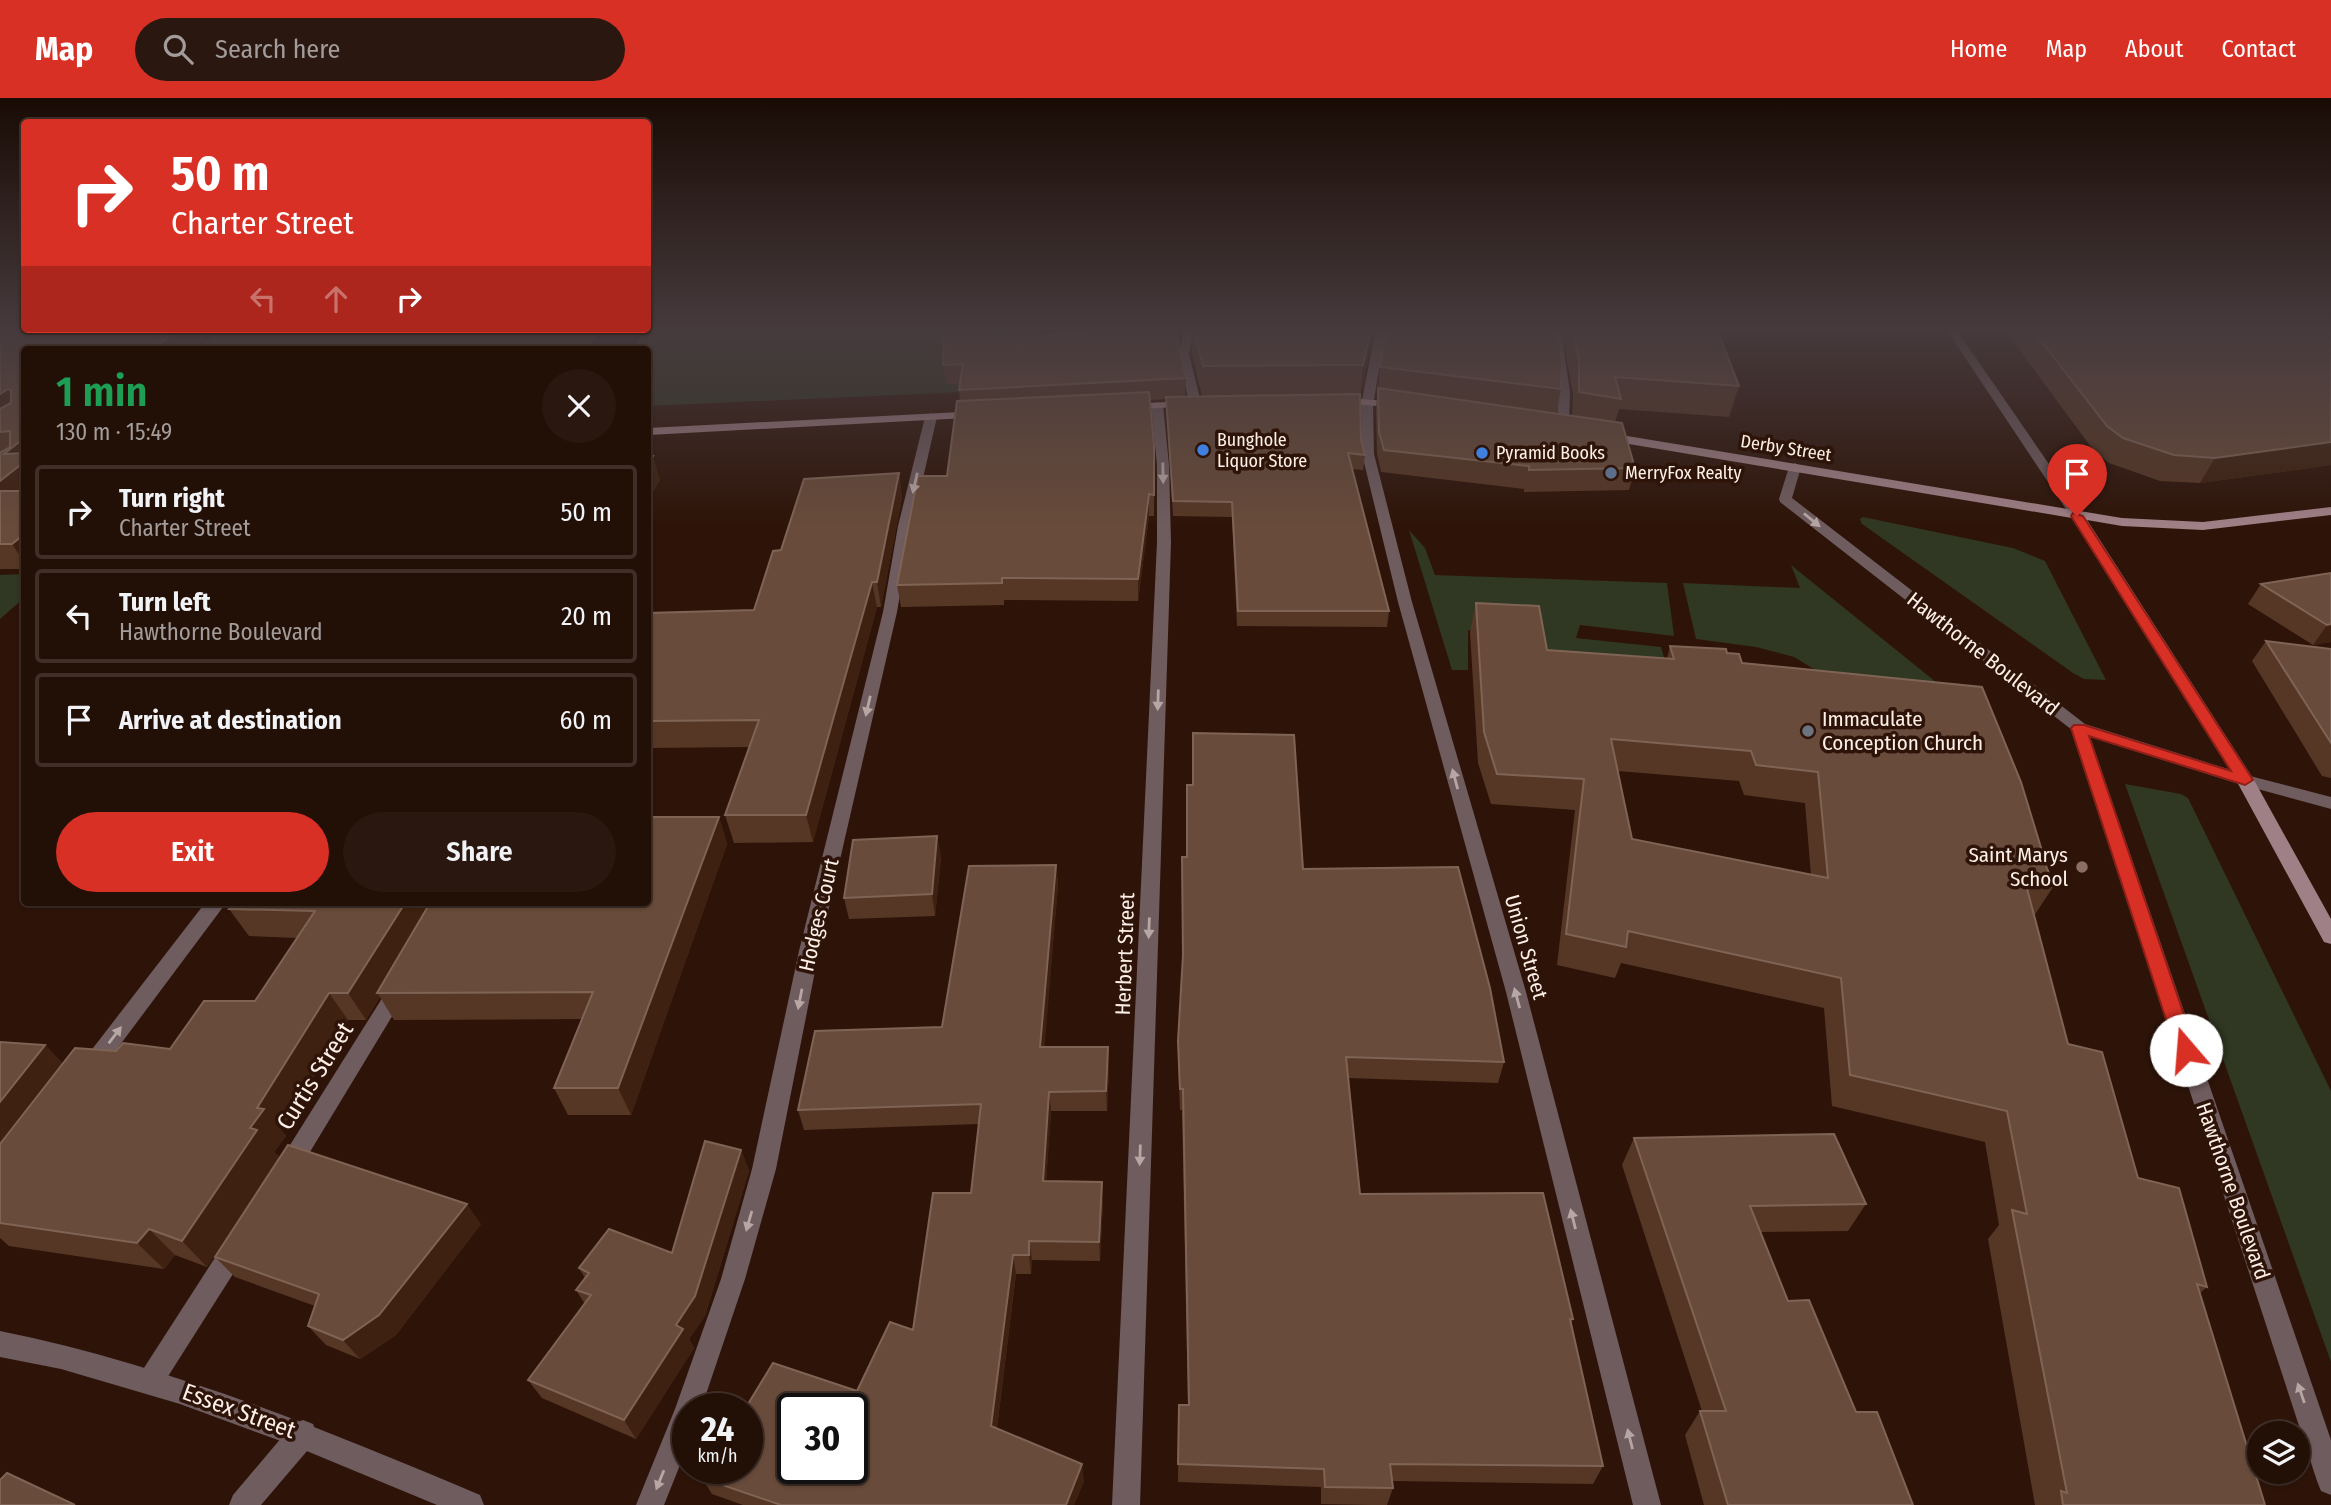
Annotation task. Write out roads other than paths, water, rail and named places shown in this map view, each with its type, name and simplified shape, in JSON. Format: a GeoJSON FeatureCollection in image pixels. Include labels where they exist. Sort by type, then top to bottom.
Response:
{"type":"FeatureCollection","features":[{"type":"Feature","properties":{"kind":"main road"},"geometry":{"type":"LineString","coordinates":[[1326,400],[1412,407]]}},
{"type":"Feature","properties":{"kind":"main road"},"geometry":{"type":"LineString","coordinates":[[1118,407],[1201,403]]}},
{"type":"Feature","properties":{"kind":"main road"},"geometry":{"type":"LineString","coordinates":[[651,432],[999,414]]}},
{"type":"Feature","properties":{"kind":"main road","name":"Derby Street"},"geometry":{"type":"LineString","coordinates":[[1570,430],[2122,522],[2203,526],[2331,511]]}},
{"type":"Feature","properties":{"kind":"main road"},"geometry":{"type":"LineString","coordinates":[[2077,516],[2245,780],[2331,937]]}},
{"type":"Feature","properties":{"kind":"street"},"geometry":{"type":"LineString","coordinates":[[1198,395],[1201,403]]}},
{"type":"Feature","properties":{"kind":"street","name":"Union Street"},"geometry":{"type":"LineString","coordinates":[[1367,395],[1364,432],[1368,454],[1405,602],[1516,992],[1647,1505]]}},
{"type":"Feature","properties":{"kind":"street"},"geometry":{"type":"LineString","coordinates":[[1564,395],[1570,430]]}},
{"type":"Feature","properties":{"kind":"street"},"geometry":{"type":"LineString","coordinates":[[1995,395],[2077,516]]}},
{"type":"Feature","properties":{"kind":"street","name":"Herbert Street"},"geometry":{"type":"LineString","coordinates":[[1126,1505],[1164,542],[1163,466],[1157,405]]}},
{"type":"Feature","properties":{"kind":"street","name":"Hodges Court"},"geometry":{"type":"LineString","coordinates":[[694,1393],[733,1279],[764,1169],[810,951],[890,612],[905,526],[931,417]]}},
{"type":"Feature","properties":{"kind":"street","name":"Hawthorne Boulevard"},"geometry":{"type":"LineString","coordinates":[[1795,467],[1785,499],[2079,728],[2331,1481]]}},
{"type":"Feature","properties":{"kind":"street"},"geometry":{"type":"LineString","coordinates":[[2079,728],[2245,780],[2331,803]]}},
{"type":"Feature","properties":{"kind":"street"},"geometry":{"type":"LineString","coordinates":[[75,1088],[214,906]]}},
{"type":"Feature","properties":{"kind":"street","name":"Curtis Street"},"geometry":{"type":"LineString","coordinates":[[274,1189],[348,1075],[409,972]]}},
{"type":"Feature","properties":{"kind":"street"},"geometry":{"type":"LineString","coordinates":[[151,1380],[252,1224]]}},
{"type":"Feature","properties":{"kind":"street","name":"Essex Street"},"geometry":{"type":"LineString","coordinates":[[0,1345],[151,1380],[303,1434],[470,1505]]}},
{"type":"Feature","properties":{"kind":"street"},"geometry":{"type":"LineString","coordinates":[[243,1505],[303,1434]]}},
{"type":"Feature","properties":{"kind":"street","name":"Hodges Court"},"geometry":{"type":"LineString","coordinates":[[650,1505],[672,1449]]}},
{"type":"Feature","properties":{"kind":"place","name":"Bunghole Liquor Store"},"geometry":{"type":"Point","coordinates":[1203,450]}},
{"type":"Feature","properties":{"kind":"place","name":"Pyramid Books"},"geometry":{"type":"Point","coordinates":[1482,453]}},
{"type":"Feature","properties":{"kind":"place","name":"MerryFox Realty"},"geometry":{"type":"Point","coordinates":[1611,473]}},
{"type":"Feature","properties":{"kind":"place","name":"Immaculate Conception Church"},"geometry":{"type":"Point","coordinates":[1808,731]}},
{"type":"Feature","properties":{"kind":"place","name":"Saint Marys School"},"geometry":{"type":"Point","coordinates":[2082,867]}}]}
